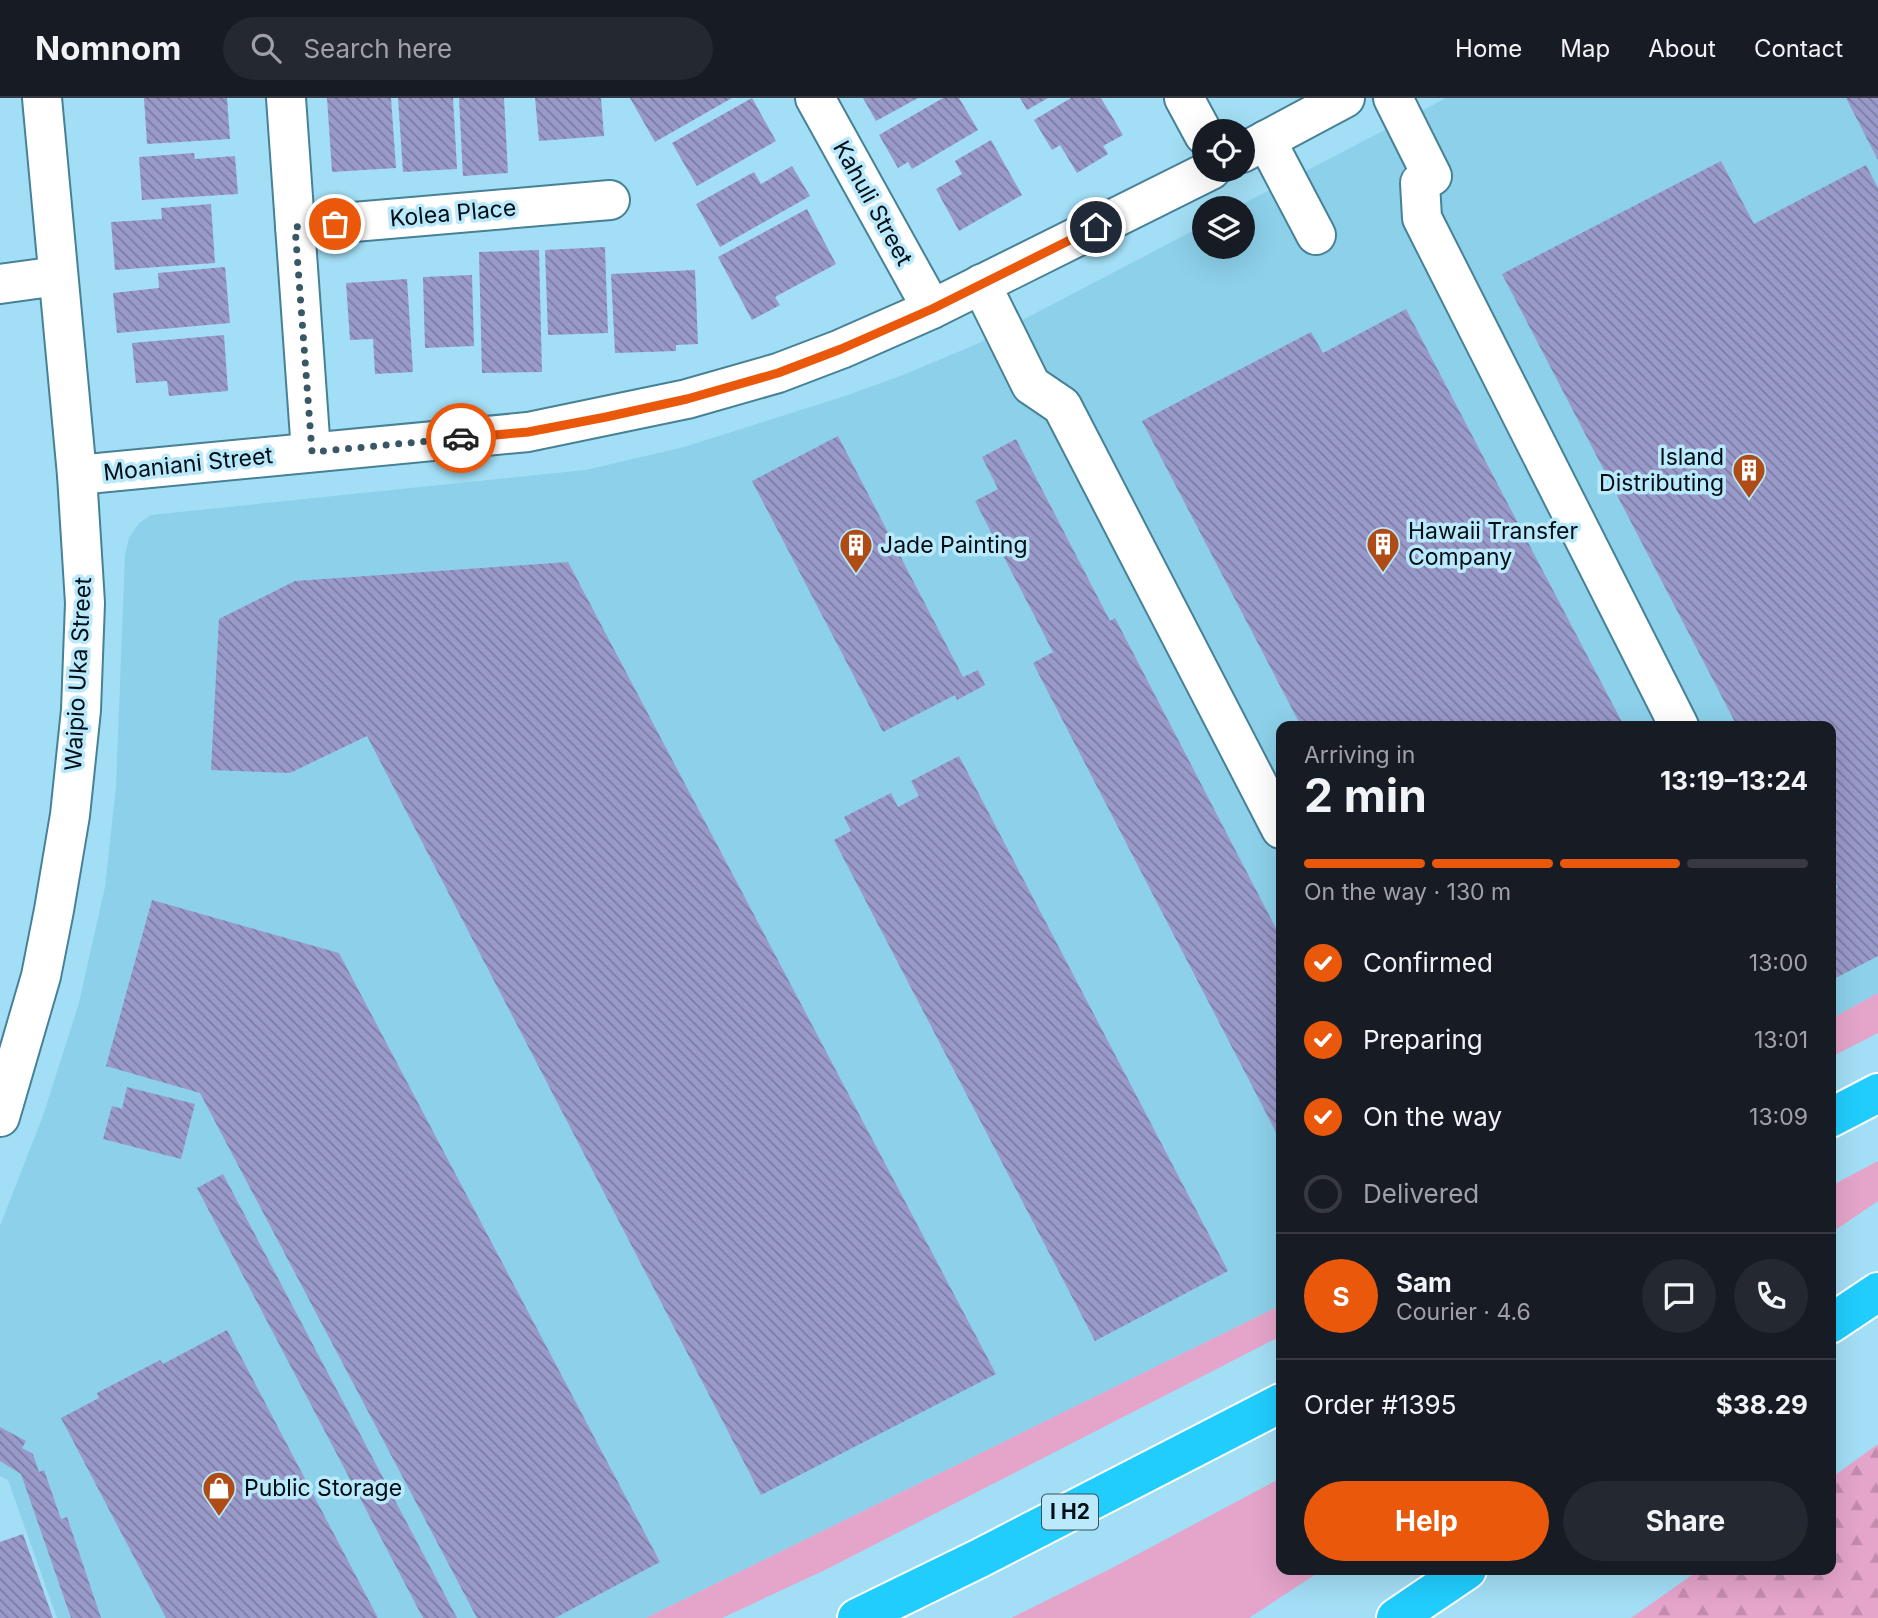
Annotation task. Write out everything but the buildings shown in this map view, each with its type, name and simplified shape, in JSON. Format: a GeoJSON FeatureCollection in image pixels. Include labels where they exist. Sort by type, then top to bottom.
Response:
{"type":"FeatureCollection","features":[{"type":"Feature","properties":{"kind":"highway"},"geometry":{"type":"LineString","coordinates":[[1836,1115],[1878,1093]]}},
{"type":"Feature","properties":{"kind":"highway"},"geometry":{"type":"LineString","coordinates":[[1836,1320],[1878,1292]]}},
{"type":"Feature","properties":{"kind":"highway","name":"I H2"},"geometry":{"type":"LineString","coordinates":[[857,1618],[980,1558],[1276,1406]]}},
{"type":"Feature","properties":{"kind":"highway"},"geometry":{"type":"LineString","coordinates":[[1396,1618],[1460,1575]]}},
{"type":"Feature","properties":{"kind":"street","name":"Waipio Uka Street"},"geometry":{"type":"LineString","coordinates":[[0,1117],[41,976],[70,815],[81,710],[85,603],[77,475],[42,98]]}},
{"type":"Feature","properties":{"kind":"street"},"geometry":{"type":"LineString","coordinates":[[286,98],[312,452]]}},
{"type":"Feature","properties":{"kind":"street","name":"Kahuli Street"},"geometry":{"type":"LineString","coordinates":[[815,98],[932,309]]}},
{"type":"Feature","properties":{"kind":"street"},"geometry":{"type":"LineString","coordinates":[[1184,98],[1195,119]]}},
{"type":"Feature","properties":{"kind":"street"},"geometry":{"type":"LineString","coordinates":[[1255,146],[1345,98]]}},
{"type":"Feature","properties":{"kind":"street"},"geometry":{"type":"LineString","coordinates":[[1393,98],[1432,176],[1420,183],[1422,218],[1676,721]]}},
{"type":"Feature","properties":{"kind":"street"},"geometry":{"type":"LineString","coordinates":[[1255,148],[1316,235]]}},
{"type":"Feature","properties":{"kind":"street","name":"Moaniani Street"},"geometry":{"type":"LineString","coordinates":[[77,475],[528,432],[674,402],[778,373],[841,349],[932,309],[1192,179]]}},
{"type":"Feature","properties":{"kind":"street","name":"Kolea Place"},"geometry":{"type":"LineString","coordinates":[[295,227],[610,200]]}},
{"type":"Feature","properties":{"kind":"street"},"geometry":{"type":"LineString","coordinates":[[0,284],[58,276]]}},
{"type":"Feature","properties":{"kind":"street"},"geometry":{"type":"LineString","coordinates":[[981,284],[1031,385],[1062,406],[1276,819]]}},
{"type":"Feature","properties":{"kind":"shaded area"},"geometry":{"type":"Polygon","coordinates":[[[1446,98],[1878,98],[1878,993],[1836,1016],[1836,721],[1276,721],[1276,1307],[646,1618],[57,1618],[8,1480],[0,1476],[0,1226],[44,1113],[79,1003],[105,887],[116,787],[125,556],[129,538],[139,523],[151,515],[586,470],[684,447],[845,396],[977,344],[1192,231],[1192,259],[1255,259],[1255,198],[1446,98]]]}},
{"type":"Feature","properties":{"kind":"green space"},"geometry":{"type":"Polygon","coordinates":[[[1878,993],[1878,1033],[1836,1054],[1836,1016],[1878,993]]]}},
{"type":"Feature","properties":{"kind":"green space"},"geometry":{"type":"Polygon","coordinates":[[[1878,1161],[1878,1201],[1836,1230],[1836,1183],[1878,1161]]]}},
{"type":"Feature","properties":{"kind":"green space"},"geometry":{"type":"Polygon","coordinates":[[[1276,1307],[1276,1339],[827,1569],[722,1618],[646,1618],[1276,1307]]]}},
{"type":"Feature","properties":{"kind":"green space"},"geometry":{"type":"Polygon","coordinates":[[[1878,1444],[1878,1618],[1631,1618],[1692,1575],[1836,1575],[1836,1474],[1878,1444]]]}},
{"type":"Feature","properties":{"kind":"green space"},"geometry":{"type":"Polygon","coordinates":[[[1276,1481],[1276,1575],[1314,1575],[1249,1618],[1011,1618],[1276,1481]]]}},
{"type":"Feature","properties":{"kind":"way so far"},"geometry":{"type":"LineString","coordinates":[[335,224],[295,227],[312,452],[461,438]]}},
{"type":"Feature","properties":{"kind":"place","name":"Island Distributing"},"geometry":{"type":"Point","coordinates":[1749,500]}},
{"type":"Feature","properties":{"kind":"place","name":"Hawaii Transfer Company"},"geometry":{"type":"Point","coordinates":[1383,574]}},
{"type":"Feature","properties":{"kind":"place","name":"Jade Painting"},"geometry":{"type":"Point","coordinates":[856,575]}},
{"type":"Feature","properties":{"kind":"place","name":"Public Storage"},"geometry":{"type":"Point","coordinates":[219,1518]}},
{"type":"Feature","properties":{"kind":"route"},"geometry":{"type":"LineString","coordinates":[[461,438],[528,432],[606,417],[687,399],[778,373],[932,309],[1096,227]]}}]}
